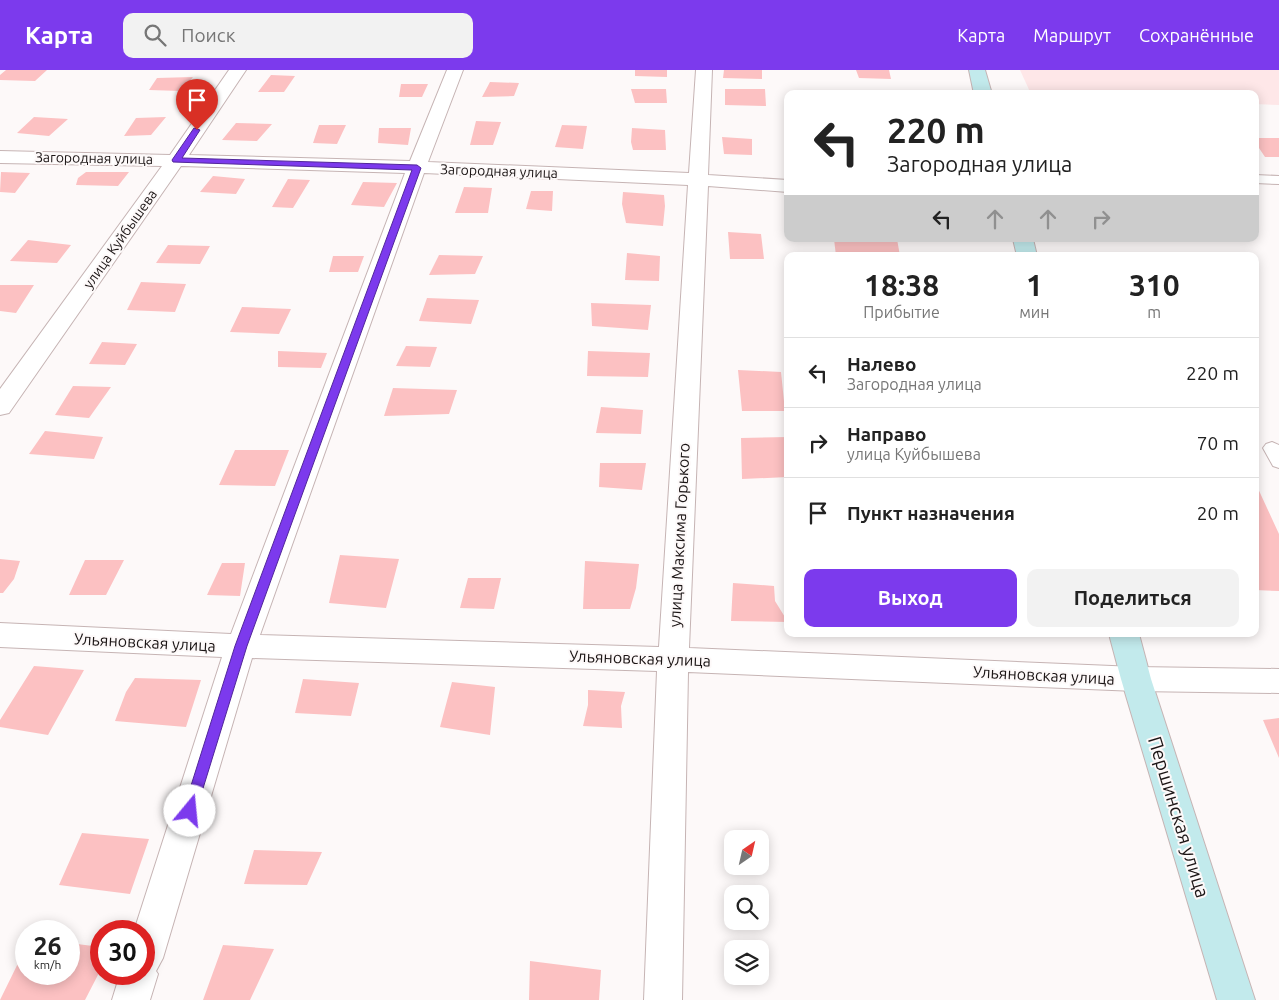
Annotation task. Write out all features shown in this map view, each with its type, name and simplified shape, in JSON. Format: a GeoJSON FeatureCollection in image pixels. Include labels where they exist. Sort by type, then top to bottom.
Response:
{"type":"FeatureCollection","features":[{"type":"Feature","properties":{"kind":"street","name":"улица Куйбышева"},"geometry":{"type":"LineString","coordinates":[[0,407],[238,70]]}},
{"type":"Feature","properties":{"kind":"street"},"geometry":{"type":"LineString","coordinates":[[155,923],[241,646],[455,70]]}},
{"type":"Feature","properties":{"kind":"street","name":"улица Максима Горького"},"geometry":{"type":"LineString","coordinates":[[663,1000],[673,659],[704,70]]}},
{"type":"Feature","properties":{"kind":"street"},"geometry":{"type":"LineString","coordinates":[[976,70],[982,90]]}},
{"type":"Feature","properties":{"kind":"street","name":"Загородная улица"},"geometry":{"type":"LineString","coordinates":[[0,157],[176,160],[417,168],[697,179],[784,186]]}},
{"type":"Feature","properties":{"kind":"street","name":"Ульяновская улица"},"geometry":{"type":"LineString","coordinates":[[0,635],[241,646],[673,659],[1136,679],[1279,681]]}},
{"type":"Feature","properties":{"kind":"street","name":"Першинская улица"},"geometry":{"type":"LineString","coordinates":[[1125,637],[1136,679],[1236,1000]]}},
{"type":"Feature","properties":{"kind":"street"},"geometry":{"type":"LineString","coordinates":[[131,1000],[136,985]]}},
{"type":"Feature","properties":{"kind":"lane"},"geometry":{"type":"LineString","coordinates":[[1259,179],[1279,180]]}},
{"type":"Feature","properties":{"kind":"shaded area"},"geometry":{"type":"Polygon","coordinates":[[[1020,70],[1279,70],[1279,105],[1259,104],[1259,90],[1029,90],[1020,70]]]}},
{"type":"Feature","properties":{"kind":"building"},"geometry":{"type":"Polygon","coordinates":[[[6,70],[47,70],[35,81],[0,80],[0,75],[6,70]]]}},
{"type":"Feature","properties":{"kind":"building"},"geometry":{"type":"Polygon","coordinates":[[[635,70],[667,70],[667,77],[635,76],[635,70]]]}},
{"type":"Feature","properties":{"kind":"building"},"geometry":{"type":"Polygon","coordinates":[[[724,70],[762,70],[762,79],[723,78],[724,70]]]}},
{"type":"Feature","properties":{"kind":"building"},"geometry":{"type":"Polygon","coordinates":[[[856,70],[889,70],[891,79],[859,78],[856,70]]]}},
{"type":"Feature","properties":{"kind":"building"},"geometry":{"type":"Polygon","coordinates":[[[271,75],[295,76],[284,92],[258,92],[271,75]]]}},
{"type":"Feature","properties":{"kind":"building"},"geometry":{"type":"Polygon","coordinates":[[[193,77],[182,91],[149,90],[157,78],[193,77]]]}},
{"type":"Feature","properties":{"kind":"building"},"geometry":{"type":"Polygon","coordinates":[[[490,82],[519,83],[514,96],[482,97],[490,82]]]}},
{"type":"Feature","properties":{"kind":"building"},"geometry":{"type":"Polygon","coordinates":[[[401,84],[428,84],[422,97],[399,97],[401,84]]]}},
{"type":"Feature","properties":{"kind":"building"},"geometry":{"type":"Polygon","coordinates":[[[631,89],[666,89],[667,103],[635,103],[631,89]]]}},
{"type":"Feature","properties":{"kind":"building"},"geometry":{"type":"Polygon","coordinates":[[[725,89],[765,89],[766,106],[725,105],[725,89]]]}},
{"type":"Feature","properties":{"kind":"building"},"geometry":{"type":"Polygon","coordinates":[[[34,117],[68,119],[49,136],[17,133],[34,117]]]}},
{"type":"Feature","properties":{"kind":"building"},"geometry":{"type":"Polygon","coordinates":[[[166,117],[151,135],[124,136],[136,118],[166,117]]]}},
{"type":"Feature","properties":{"kind":"building"},"geometry":{"type":"Polygon","coordinates":[[[476,121],[501,122],[493,145],[470,145],[476,121]]]}},
{"type":"Feature","properties":{"kind":"building"},"geometry":{"type":"Polygon","coordinates":[[[236,123],[272,124],[257,141],[222,140],[236,123]]]}},
{"type":"Feature","properties":{"kind":"building"},"geometry":{"type":"Polygon","coordinates":[[[319,125],[346,125],[337,144],[313,143],[319,125]]]}},
{"type":"Feature","properties":{"kind":"building"},"geometry":{"type":"Polygon","coordinates":[[[562,125],[587,126],[583,149],[555,147],[562,125]]]}},
{"type":"Feature","properties":{"kind":"building"},"geometry":{"type":"Polygon","coordinates":[[[379,128],[411,128],[408,145],[378,143],[379,128]]]}},
{"type":"Feature","properties":{"kind":"building"},"geometry":{"type":"Polygon","coordinates":[[[632,128],[665,130],[666,150],[633,150],[631,142],[632,128]]]}},
{"type":"Feature","properties":{"kind":"building"},"geometry":{"type":"Polygon","coordinates":[[[722,137],[752,139],[752,155],[724,154],[722,137]]]}},
{"type":"Feature","properties":{"kind":"building"},"geometry":{"type":"Polygon","coordinates":[[[1259,138],[1279,138],[1279,157],[1265,157],[1259,148],[1259,138]]]}},
{"type":"Feature","properties":{"kind":"building"},"geometry":{"type":"Polygon","coordinates":[[[1,172],[30,173],[15,193],[0,192],[1,172]]]}},
{"type":"Feature","properties":{"kind":"building"},"geometry":{"type":"Polygon","coordinates":[[[86,172],[129,172],[118,186],[76,185],[78,178],[86,172]]]}},
{"type":"Feature","properties":{"kind":"building"},"geometry":{"type":"Polygon","coordinates":[[[213,176],[245,179],[236,194],[200,192],[213,176]]]}},
{"type":"Feature","properties":{"kind":"building"},"geometry":{"type":"Polygon","coordinates":[[[288,179],[310,180],[293,208],[272,207],[288,179]]]}},
{"type":"Feature","properties":{"kind":"building"},"geometry":{"type":"Polygon","coordinates":[[[363,182],[397,183],[384,207],[351,205],[363,182]]]}},
{"type":"Feature","properties":{"kind":"building"},"geometry":{"type":"Polygon","coordinates":[[[464,187],[492,188],[488,213],[455,213],[464,187]]]}},
{"type":"Feature","properties":{"kind":"building"},"geometry":{"type":"Polygon","coordinates":[[[531,191],[553,191],[552,211],[526,209],[531,191]]]}},
{"type":"Feature","properties":{"kind":"building"},"geometry":{"type":"Polygon","coordinates":[[[623,192],[664,195],[663,226],[626,223],[622,204],[623,192]]]}},
{"type":"Feature","properties":{"kind":"building"},"geometry":{"type":"Polygon","coordinates":[[[728,232],[761,234],[764,259],[730,259],[728,232]]]}},
{"type":"Feature","properties":{"kind":"building"},"geometry":{"type":"Polygon","coordinates":[[[28,240],[71,245],[57,263],[10,261],[28,240]]]}},
{"type":"Feature","properties":{"kind":"building"},"geometry":{"type":"Polygon","coordinates":[[[834,242],[898,242],[899,252],[836,252],[834,242]]]}},
{"type":"Feature","properties":{"kind":"building"},"geometry":{"type":"Polygon","coordinates":[[[168,245],[210,246],[200,264],[156,263],[168,245]]]}},
{"type":"Feature","properties":{"kind":"building"},"geometry":{"type":"Polygon","coordinates":[[[627,253],[660,256],[659,281],[625,280],[627,253]]]}},
{"type":"Feature","properties":{"kind":"building"},"geometry":{"type":"Polygon","coordinates":[[[439,255],[483,256],[475,274],[429,275],[439,255]]]}},
{"type":"Feature","properties":{"kind":"building"},"geometry":{"type":"Polygon","coordinates":[[[333,256],[364,256],[358,272],[329,272],[333,256]]]}},
{"type":"Feature","properties":{"kind":"building"},"geometry":{"type":"Polygon","coordinates":[[[141,282],[186,284],[175,312],[127,310],[141,282]]]}},
{"type":"Feature","properties":{"kind":"building"},"geometry":{"type":"Polygon","coordinates":[[[0,285],[34,285],[16,313],[0,311],[0,285]]]}},
{"type":"Feature","properties":{"kind":"building"},"geometry":{"type":"Polygon","coordinates":[[[427,298],[479,300],[471,324],[419,321],[427,298]]]}},
{"type":"Feature","properties":{"kind":"building"},"geometry":{"type":"Polygon","coordinates":[[[591,303],[651,305],[648,330],[592,326],[591,303]]]}},
{"type":"Feature","properties":{"kind":"building"},"geometry":{"type":"Polygon","coordinates":[[[242,307],[291,309],[279,334],[230,332],[242,307]]]}},
{"type":"Feature","properties":{"kind":"building"},"geometry":{"type":"Polygon","coordinates":[[[102,342],[137,344],[125,365],[89,364],[102,342]]]}},
{"type":"Feature","properties":{"kind":"building"},"geometry":{"type":"Polygon","coordinates":[[[406,346],[437,347],[430,367],[396,366],[406,346]]]}},
{"type":"Feature","properties":{"kind":"building"},"geometry":{"type":"Polygon","coordinates":[[[278,351],[327,353],[321,368],[278,367],[278,351]]]}},
{"type":"Feature","properties":{"kind":"building"},"geometry":{"type":"Polygon","coordinates":[[[588,351],[650,353],[648,377],[587,376],[588,351]]]}},
{"type":"Feature","properties":{"kind":"building"},"geometry":{"type":"Polygon","coordinates":[[[738,370],[781,372],[784,411],[742,411],[738,370]]]}},
{"type":"Feature","properties":{"kind":"building"},"geometry":{"type":"Polygon","coordinates":[[[73,386],[111,387],[89,418],[55,415],[73,386]]]}},
{"type":"Feature","properties":{"kind":"building"},"geometry":{"type":"Polygon","coordinates":[[[393,388],[457,390],[449,414],[384,416],[393,388]]]}},
{"type":"Feature","properties":{"kind":"building"},"geometry":{"type":"Polygon","coordinates":[[[601,407],[643,410],[641,434],[596,433],[601,407]]]}},
{"type":"Feature","properties":{"kind":"building"},"geometry":{"type":"Polygon","coordinates":[[[45,431],[103,437],[94,459],[29,454],[45,431]]]}},
{"type":"Feature","properties":{"kind":"building"},"geometry":{"type":"Polygon","coordinates":[[[784,437],[784,477],[742,479],[741,438],[784,437]]]}},
{"type":"Feature","properties":{"kind":"building"},"geometry":{"type":"Polygon","coordinates":[[[235,450],[289,450],[275,486],[219,485],[235,450]]]}},
{"type":"Feature","properties":{"kind":"building"},"geometry":{"type":"Polygon","coordinates":[[[600,463],[646,463],[642,490],[599,487],[600,463]]]}},
{"type":"Feature","properties":{"kind":"building"},"geometry":{"type":"Polygon","coordinates":[[[1259,491],[1279,534],[1279,591],[1259,590],[1259,491]]]}},
{"type":"Feature","properties":{"kind":"building"},"geometry":{"type":"Polygon","coordinates":[[[340,555],[399,559],[386,608],[329,603],[340,555]]]}},
{"type":"Feature","properties":{"kind":"building"},"geometry":{"type":"Polygon","coordinates":[[[0,559],[20,561],[14,579],[3,593],[0,593],[0,559]]]}},
{"type":"Feature","properties":{"kind":"building"},"geometry":{"type":"Polygon","coordinates":[[[85,560],[124,560],[106,595],[69,595],[85,560]]]}},
{"type":"Feature","properties":{"kind":"building"},"geometry":{"type":"Polygon","coordinates":[[[585,561],[639,564],[636,588],[630,609],[583,609],[585,561]]]}},
{"type":"Feature","properties":{"kind":"building"},"geometry":{"type":"Polygon","coordinates":[[[222,563],[245,563],[240,596],[207,595],[222,563]]]}},
{"type":"Feature","properties":{"kind":"building"},"geometry":{"type":"Polygon","coordinates":[[[468,578],[501,578],[494,609],[460,608],[468,578]]]}},
{"type":"Feature","properties":{"kind":"building"},"geometry":{"type":"Polygon","coordinates":[[[733,583],[774,586],[775,601],[784,616],[784,622],[731,621],[733,583]]]}},
{"type":"Feature","properties":{"kind":"building"},"geometry":{"type":"Polygon","coordinates":[[[34,666],[84,670],[48,735],[0,727],[0,720],[34,666]]]}},
{"type":"Feature","properties":{"kind":"building"},"geometry":{"type":"Polygon","coordinates":[[[135,678],[201,680],[186,727],[115,721],[126,692],[135,678]]]}},
{"type":"Feature","properties":{"kind":"building"},"geometry":{"type":"Polygon","coordinates":[[[303,679],[359,683],[351,716],[295,713],[303,679]]]}},
{"type":"Feature","properties":{"kind":"building"},"geometry":{"type":"Polygon","coordinates":[[[452,682],[495,687],[490,735],[440,727],[452,682]]]}},
{"type":"Feature","properties":{"kind":"building"},"geometry":{"type":"Polygon","coordinates":[[[588,690],[625,692],[621,706],[622,728],[583,726],[588,705],[588,690]]]}},
{"type":"Feature","properties":{"kind":"building"},"geometry":{"type":"Polygon","coordinates":[[[1279,718],[1279,758],[1263,720],[1279,718]]]}},
{"type":"Feature","properties":{"kind":"building"},"geometry":{"type":"Polygon","coordinates":[[[82,833],[149,839],[130,894],[59,885],[82,833]]]}},
{"type":"Feature","properties":{"kind":"building"},"geometry":{"type":"Polygon","coordinates":[[[254,850],[322,852],[307,885],[244,884],[254,850]]]}},
{"type":"Feature","properties":{"kind":"building"},"geometry":{"type":"Polygon","coordinates":[[[80,944],[90,946],[90,985],[93,985],[85,1000],[0,1000],[15,969],[15,985],[80,985],[80,944]]]}},
{"type":"Feature","properties":{"kind":"building"},"geometry":{"type":"Polygon","coordinates":[[[223,945],[274,949],[250,1000],[203,1000],[223,945]]]}},
{"type":"Feature","properties":{"kind":"building"},"geometry":{"type":"Polygon","coordinates":[[[530,961],[601,970],[599,1000],[529,1000],[530,961]]]}},
{"type":"Feature","properties":{"kind":"route"},"geometry":{"type":"LineString","coordinates":[[190,811],[241,646],[417,168],[176,160],[197,130]]}}]}
